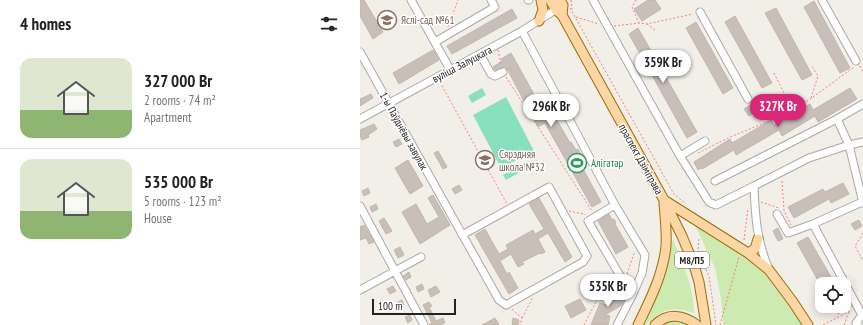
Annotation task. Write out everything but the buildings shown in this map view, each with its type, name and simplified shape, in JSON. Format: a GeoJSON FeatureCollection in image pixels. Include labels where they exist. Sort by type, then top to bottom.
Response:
{"type":"FeatureCollection","features":[{"type":"Feature","properties":{"kind":"main road"},"geometry":{"type":"LineString","coordinates":[[539,21],[543,10],[541,0]]}},
{"type":"Feature","properties":{"kind":"main road","name":"праспект Дзімітрава"},"geometry":{"type":"LineString","coordinates":[[550,0],[563,6],[682,236],[694,265],[703,301],[706,325]]}},
{"type":"Feature","properties":{"kind":"main road"},"geometry":{"type":"LineString","coordinates":[[664,200],[744,251],[769,270],[808,325]]}},
{"type":"Feature","properties":{"kind":"main road"},"geometry":{"type":"LineString","coordinates":[[638,325],[656,287],[666,246],[664,200]]}},
{"type":"Feature","properties":{"kind":"main road"},"geometry":{"type":"LineString","coordinates":[[744,251],[755,249],[758,239]]}},
{"type":"Feature","properties":{"kind":"main road"},"geometry":{"type":"LineString","coordinates":[[655,325],[661,320],[674,316],[684,317],[697,325]]}},
{"type":"Feature","properties":{"kind":"street"},"geometry":{"type":"LineString","coordinates":[[411,0],[451,70]]}},
{"type":"Feature","properties":{"kind":"street"},"geometry":{"type":"LineString","coordinates":[[435,42],[495,7],[491,0]]}},
{"type":"Feature","properties":{"kind":"street"},"geometry":{"type":"LineString","coordinates":[[593,0],[680,156],[709,202],[716,205],[809,158],[863,142]]}},
{"type":"Feature","properties":{"kind":"street"},"geometry":{"type":"LineString","coordinates":[[822,0],[857,62]]}},
{"type":"Feature","properties":{"kind":"street","name":"вуліца Залуцкага"},"geometry":{"type":"LineString","coordinates":[[360,119],[499,44],[563,6]]}},
{"type":"Feature","properties":{"kind":"street"},"geometry":{"type":"LineString","coordinates":[[700,12],[748,99]]}},
{"type":"Feature","properties":{"kind":"street"},"geometry":{"type":"LineString","coordinates":[[522,31],[615,205],[645,255],[642,274],[617,325]]}},
{"type":"Feature","properties":{"kind":"street","name":"1-ы Паўднёвы завулак"},"geometry":{"type":"LineString","coordinates":[[360,52],[499,300],[506,305]]}},
{"type":"Feature","properties":{"kind":"street"},"geometry":{"type":"LineString","coordinates":[[480,54],[491,74],[495,76],[503,72]]}},
{"type":"Feature","properties":{"kind":"street"},"geometry":{"type":"LineString","coordinates":[[715,181],[837,119],[863,104]]}},
{"type":"Feature","properties":{"kind":"street"},"geometry":{"type":"LineString","coordinates":[[777,214],[788,233],[813,224],[863,202],[849,145],[837,119]]}},
{"type":"Feature","properties":{"kind":"street"},"geometry":{"type":"LineString","coordinates":[[680,156],[705,141]]}},
{"type":"Feature","properties":{"kind":"street"},"geometry":{"type":"LineString","coordinates":[[754,186],[758,239],[762,256],[769,270]]}},
{"type":"Feature","properties":{"kind":"street"},"geometry":{"type":"LineString","coordinates":[[462,235],[548,187],[587,256],[583,262],[506,305]]}},
{"type":"Feature","properties":{"kind":"street"},"geometry":{"type":"LineString","coordinates":[[615,205],[588,221],[632,296]]}},
{"type":"Feature","properties":{"kind":"street"},"geometry":{"type":"LineString","coordinates":[[360,206],[424,325]]}},
{"type":"Feature","properties":{"kind":"street"},"geometry":{"type":"LineString","coordinates":[[813,224],[863,315],[856,323],[858,325]]}},
{"type":"Feature","properties":{"kind":"street"},"geometry":{"type":"LineString","coordinates":[[360,290],[421,257]]}},
{"type":"Feature","properties":{"kind":"path"},"geometry":{"type":"LineString","coordinates":[[444,37],[458,0]]}},
{"type":"Feature","properties":{"kind":"path"},"geometry":{"type":"LineString","coordinates":[[636,0],[632,7],[640,23]]}},
{"type":"Feature","properties":{"kind":"path"},"geometry":{"type":"LineString","coordinates":[[563,6],[572,10],[674,194],[687,206]]}},
{"type":"Feature","properties":{"kind":"path"},"geometry":{"type":"LineString","coordinates":[[563,6],[572,10]]}},
{"type":"Feature","properties":{"kind":"path"},"geometry":{"type":"LineString","coordinates":[[575,17],[608,27],[640,23],[647,24],[700,12]]}},
{"type":"Feature","properties":{"kind":"path"},"geometry":{"type":"LineString","coordinates":[[647,24],[656,31]]}},
{"type":"Feature","properties":{"kind":"path"},"geometry":{"type":"LineString","coordinates":[[499,44],[498,50],[503,72],[595,217]]}},
{"type":"Feature","properties":{"kind":"path"},"geometry":{"type":"LineString","coordinates":[[696,154],[728,138],[774,119],[811,99],[857,62]]}},
{"type":"Feature","properties":{"kind":"path"},"geometry":{"type":"LineString","coordinates":[[811,65],[818,76],[811,99]]}},
{"type":"Feature","properties":{"kind":"path"},"geometry":{"type":"LineString","coordinates":[[774,73],[792,109]]}},
{"type":"Feature","properties":{"kind":"path"},"geometry":{"type":"LineString","coordinates":[[439,81],[509,208]]}},
{"type":"Feature","properties":{"kind":"path"},"geometry":{"type":"LineString","coordinates":[[782,181],[784,211],[794,231]]}},
{"type":"Feature","properties":{"kind":"path"},"geometry":{"type":"LineString","coordinates":[[761,197],[761,202],[780,208],[784,211]]}},
{"type":"Feature","properties":{"kind":"path"},"geometry":{"type":"LineString","coordinates":[[720,325],[744,251],[749,205]]}},
{"type":"Feature","properties":{"kind":"path"},"geometry":{"type":"LineString","coordinates":[[560,208],[584,214],[588,221]]}},
{"type":"Feature","properties":{"kind":"path"},"geometry":{"type":"LineString","coordinates":[[863,233],[855,246],[863,261]]}},
{"type":"Feature","properties":{"kind":"path"},"geometry":{"type":"LineString","coordinates":[[699,239],[698,250],[709,276],[716,325]]}},
{"type":"Feature","properties":{"kind":"path"},"geometry":{"type":"LineString","coordinates":[[584,325],[598,298],[625,283],[638,243]]}},
{"type":"Feature","properties":{"kind":"path"},"geometry":{"type":"LineString","coordinates":[[520,325],[522,318],[539,286]]}},
{"type":"Feature","properties":{"kind":"path"},"geometry":{"type":"LineString","coordinates":[[506,305],[522,318]]}},
{"type":"Feature","properties":{"kind":"path"},"geometry":{"type":"LineString","coordinates":[[851,311],[858,307]]}},
{"type":"Feature","properties":{"kind":"path"},"geometry":{"type":"LineString","coordinates":[[822,325],[847,313]]}},
{"type":"Feature","properties":{"kind":"path"},"geometry":{"type":"LineString","coordinates":[[844,325],[849,313]]}},
{"type":"Feature","properties":{"kind":"green space"},"geometry":{"type":"Polygon","coordinates":[[[482,88],[486,95],[472,103],[468,96],[482,88]]]}},
{"type":"Feature","properties":{"kind":"green space"},"geometry":{"type":"Polygon","coordinates":[[[506,97],[534,151],[501,168],[473,115],[506,97]]]}},
{"type":"Feature","properties":{"kind":"green space"},"geometry":{"type":"Polygon","coordinates":[[[528,161],[531,166],[506,180],[503,175],[528,161]]]}},
{"type":"Feature","properties":{"kind":"green space"},"geometry":{"type":"Polygon","coordinates":[[[693,221],[747,256],[768,273],[806,325],[723,325],[721,298],[715,268],[693,221]]]}},
{"type":"Feature","properties":{"kind":"green space"},"geometry":{"type":"Polygon","coordinates":[[[673,239],[690,284],[694,313],[673,309],[668,310],[657,315],[646,325],[642,325],[660,289],[673,239]]]}},
{"type":"Feature","properties":{"kind":"green space"},"geometry":{"type":"Polygon","coordinates":[[[676,319],[690,325],[658,325],[676,319]]]}},
{"type":"Feature","properties":{"kind":"place","name":"Яслі-сад №61"},"geometry":{"type":"Point","coordinates":[387,20]}},
{"type":"Feature","properties":{"kind":"place","name":"Сярэдняя школа №32"},"geometry":{"type":"Point","coordinates":[485,160]}},
{"type":"Feature","properties":{"kind":"place","name":"Алігатар"},"geometry":{"type":"Point","coordinates":[577,163]}}]}
